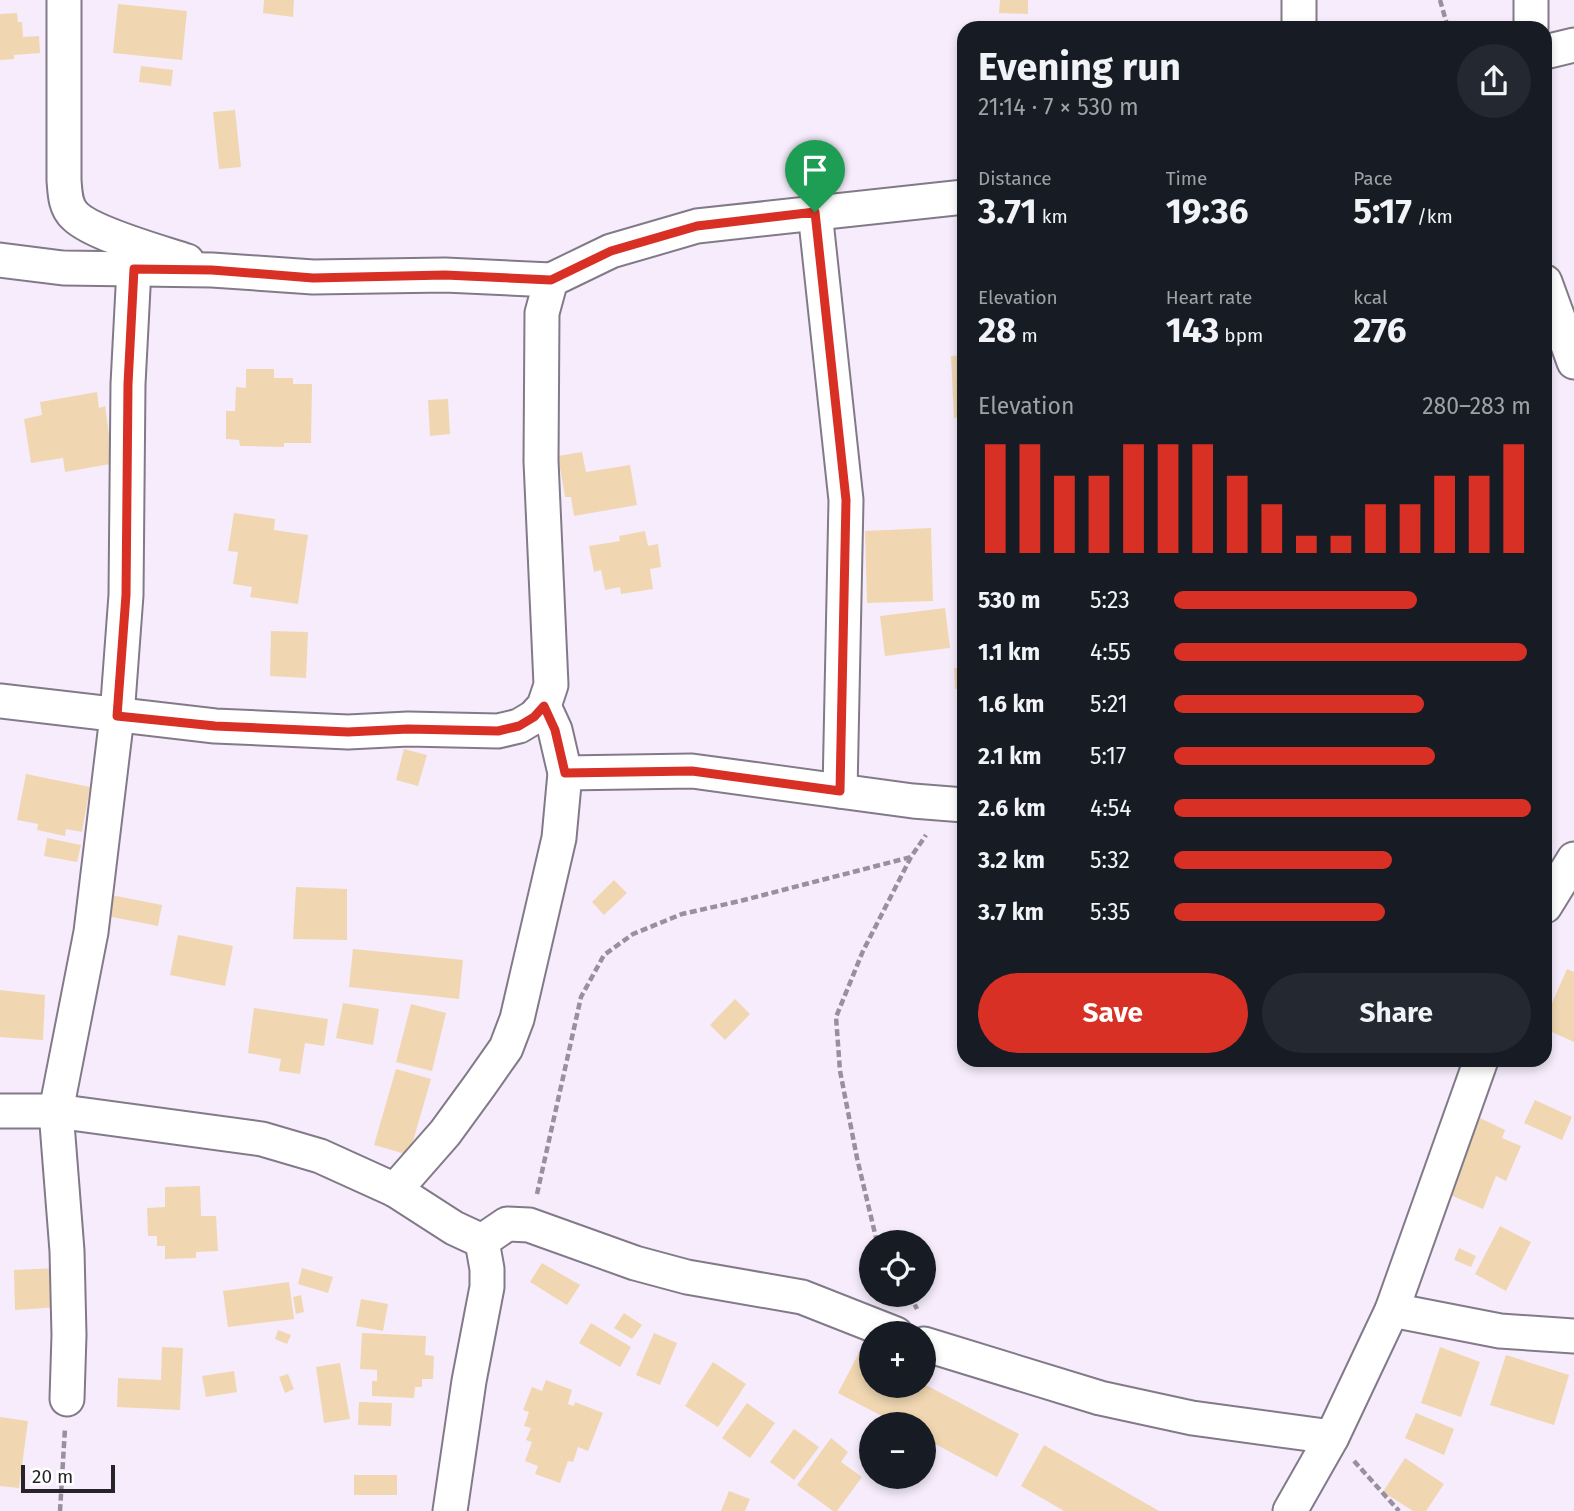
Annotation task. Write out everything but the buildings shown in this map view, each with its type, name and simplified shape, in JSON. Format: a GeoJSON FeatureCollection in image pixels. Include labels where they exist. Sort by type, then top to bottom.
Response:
{"type":"FeatureCollection","features":[{"type":"Feature","properties":{"kind":"street"},"geometry":{"type":"LineString","coordinates":[[64,0],[64,180],[67,204],[74,216],[89,226],[212,270]]}},
{"type":"Feature","properties":{"kind":"street"},"geometry":{"type":"LineString","coordinates":[[1299,0],[1299,21]]}},
{"type":"Feature","properties":{"kind":"street"},"geometry":{"type":"LineString","coordinates":[[1531,0],[1531,21]]}},
{"type":"Feature","properties":{"kind":"street"},"geometry":{"type":"LineString","coordinates":[[1552,50],[1574,45]]}},
{"type":"Feature","properties":{"kind":"street"},"geometry":{"type":"LineString","coordinates":[[0,260],[63,268],[212,270],[313,278],[445,275],[551,280],[611,251],[697,226],[957,198]]}},
{"type":"Feature","properties":{"kind":"street"},"geometry":{"type":"LineString","coordinates":[[815,212],[846,500],[840,791]]}},
{"type":"Feature","properties":{"kind":"street"},"geometry":{"type":"LineString","coordinates":[[67,1399],[67,1251],[56,1111],[91,932],[117,716],[126,595],[128,384],[134,269]]}},
{"type":"Feature","properties":{"kind":"street"},"geometry":{"type":"LineString","coordinates":[[0,701],[215,726],[348,732],[408,729],[498,731],[519,726],[534,717],[544,706],[551,685],[541,461],[542,313],[551,280]]}},
{"type":"Feature","properties":{"kind":"street"},"geometry":{"type":"LineString","coordinates":[[1552,301],[1574,362]]}},
{"type":"Feature","properties":{"kind":"street"},"geometry":{"type":"LineString","coordinates":[[395,1190],[445,1133],[506,1048],[517,1019],[559,838],[565,773],[555,730],[544,706]]}},
{"type":"Feature","properties":{"kind":"street"},"geometry":{"type":"LineString","coordinates":[[565,773],[692,771],[913,802],[955,805]]}},
{"type":"Feature","properties":{"kind":"street"},"geometry":{"type":"LineString","coordinates":[[1552,892],[1574,859]]}},
{"type":"Feature","properties":{"kind":"street"},"geometry":{"type":"LineString","coordinates":[[1290,1511],[1332,1437],[1392,1310],[1479,1067]]}},
{"type":"Feature","properties":{"kind":"street"},"geometry":{"type":"LineString","coordinates":[[0,1111],[56,1111],[262,1139],[320,1156],[395,1190],[454,1228],[482,1241]]}},
{"type":"Feature","properties":{"kind":"street"},"geometry":{"type":"LineString","coordinates":[[482,1241],[507,1224],[529,1225],[635,1263],[687,1277],[802,1297],[863,1321]]}},
{"type":"Feature","properties":{"kind":"street"},"geometry":{"type":"LineString","coordinates":[[450,1511],[469,1381],[487,1287],[482,1241]]}},
{"type":"Feature","properties":{"kind":"street"},"geometry":{"type":"LineString","coordinates":[[1392,1310],[1500,1331],[1574,1336]]}},
{"type":"Feature","properties":{"kind":"street"},"geometry":{"type":"LineString","coordinates":[[936,1348],[1100,1398],[1192,1419],[1332,1437]]}},
{"type":"Feature","properties":{"kind":"path"},"geometry":{"type":"LineString","coordinates":[[1440,0],[1446,21]]}},
{"type":"Feature","properties":{"kind":"path"},"geometry":{"type":"LineString","coordinates":[[874,1230],[840,1071],[836,1017],[863,951],[911,857],[955,805]]}},
{"type":"Feature","properties":{"kind":"path"},"geometry":{"type":"LineString","coordinates":[[529,1225],[581,997],[604,955],[634,934],[682,914],[911,857]]}},
{"type":"Feature","properties":{"kind":"path"},"geometry":{"type":"LineString","coordinates":[[60,1511],[67,1399]]}},
{"type":"Feature","properties":{"kind":"path"},"geometry":{"type":"LineString","coordinates":[[1332,1437],[1399,1511]]}},
{"type":"Feature","properties":{"kind":"route"},"geometry":{"type":"LineString","coordinates":[[815,212],[846,500],[840,791],[692,771],[565,773],[555,730],[544,706],[534,717],[519,726],[498,731],[408,729],[348,732],[215,726],[117,716],[126,595],[128,384],[134,269],[212,270],[313,278],[445,275],[551,280],[611,251],[697,226],[815,212]]}}]}
